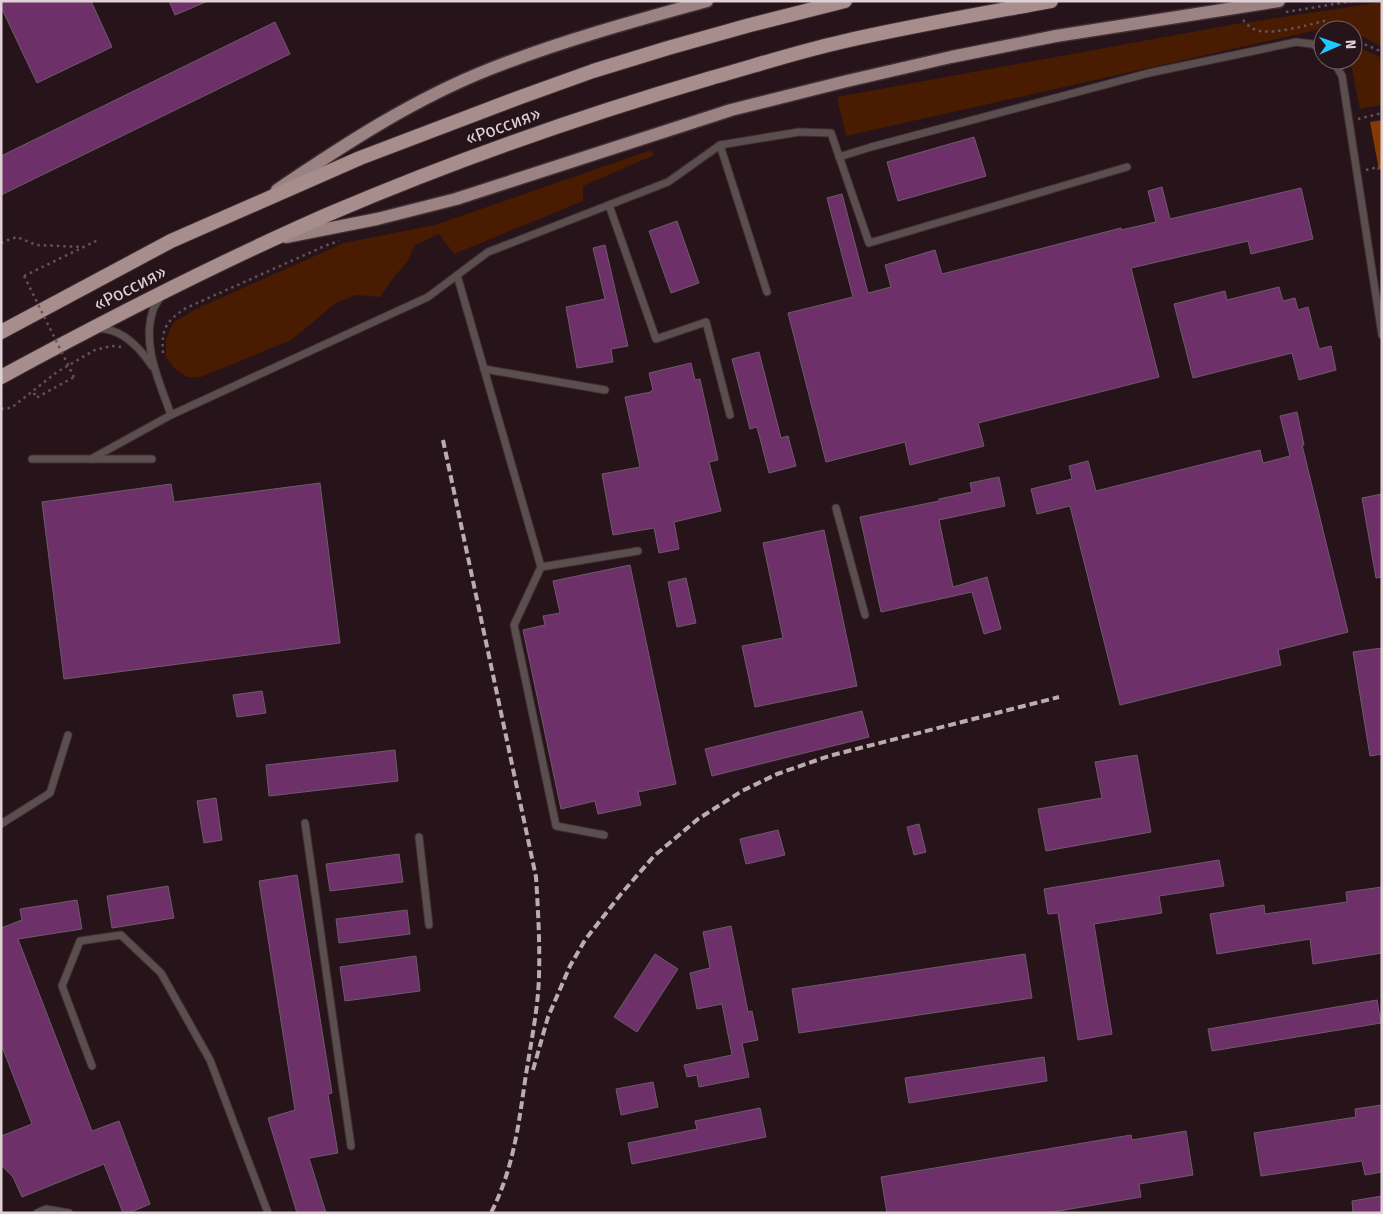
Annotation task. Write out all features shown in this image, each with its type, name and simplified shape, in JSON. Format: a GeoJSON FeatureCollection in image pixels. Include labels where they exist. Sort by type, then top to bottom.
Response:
{"type":"FeatureCollection","features":[{"type":"Feature","properties":{"kind":"highway","name":"«Россия»"},"geometry":{"type":"LineString","coordinates":[[1,332],[171,241],[360,158],[592,71],[750,25],[845,1]]}},
{"type":"Feature","properties":{"kind":"highway","name":"«Россия»"},"geometry":{"type":"LineString","coordinates":[[1,377],[164,291],[328,215],[457,163],[605,110],[840,42],[1051,1]]}},
{"type":"Feature","properties":{"kind":"main road"},"geometry":{"type":"LineString","coordinates":[[261,201],[329,155],[387,120],[420,101],[472,77],[525,56],[617,26],[707,1]]}},
{"type":"Feature","properties":{"kind":"main road"},"geometry":{"type":"LineString","coordinates":[[1205,12],[1214,1]]}},
{"type":"Feature","properties":{"kind":"main road"},"geometry":{"type":"LineString","coordinates":[[277,238],[377,219],[456,199],[731,110],[951,57],[1056,36],[1279,1]]}},
{"type":"Feature","properties":{"kind":"lane"},"geometry":{"type":"LineString","coordinates":[[839,157],[1149,73],[1296,42],[1313,45]]}},
{"type":"Feature","properties":{"kind":"lane"},"geometry":{"type":"LineString","coordinates":[[1339,70],[1342,76],[1382,335]]}},
{"type":"Feature","properties":{"kind":"lane"},"geometry":{"type":"LineString","coordinates":[[91,459],[171,415],[428,296],[488,252],[668,182],[720,145],[799,132],[831,133],[869,243],[1127,167]]}},
{"type":"Feature","properties":{"kind":"lane"},"geometry":{"type":"LineString","coordinates":[[720,145],[768,292]]}},
{"type":"Feature","properties":{"kind":"lane"},"geometry":{"type":"LineString","coordinates":[[609,205],[656,339],[706,322],[730,416]]}},
{"type":"Feature","properties":{"kind":"lane"},"geometry":{"type":"LineString","coordinates":[[458,275],[541,566],[514,625],[556,826],[604,835]]}},
{"type":"Feature","properties":{"kind":"lane"},"geometry":{"type":"LineString","coordinates":[[164,291],[154,309],[150,324],[149,344],[155,370],[171,415]]}},
{"type":"Feature","properties":{"kind":"lane"},"geometry":{"type":"LineString","coordinates":[[93,327],[113,331],[127,338],[138,348],[155,370]]}},
{"type":"Feature","properties":{"kind":"lane"},"geometry":{"type":"LineString","coordinates":[[484,369],[605,390]]}},
{"type":"Feature","properties":{"kind":"lane"},"geometry":{"type":"LineString","coordinates":[[32,459],[152,459]]}},
{"type":"Feature","properties":{"kind":"lane"},"geometry":{"type":"LineString","coordinates":[[836,508],[865,615]]}},
{"type":"Feature","properties":{"kind":"lane"},"geometry":{"type":"LineString","coordinates":[[541,566],[638,551]]}},
{"type":"Feature","properties":{"kind":"lane"},"geometry":{"type":"LineString","coordinates":[[1,824],[50,793],[68,735]]}},
{"type":"Feature","properties":{"kind":"lane"},"geometry":{"type":"LineString","coordinates":[[305,823],[351,1146]]}},
{"type":"Feature","properties":{"kind":"lane"},"geometry":{"type":"LineString","coordinates":[[419,837],[429,925]]}},
{"type":"Feature","properties":{"kind":"lane"},"geometry":{"type":"LineString","coordinates":[[92,1066],[62,986],[80,941],[121,935],[161,973],[210,1060],[268,1213]]}},
{"type":"Feature","properties":{"kind":"lane"},"geometry":{"type":"LineString","coordinates":[[37,1213],[46,1209],[70,1213]]}},
{"type":"Feature","properties":{"kind":"path"},"geometry":{"type":"LineString","coordinates":[[1242,19],[1248,26],[1260,31],[1276,31],[1313,23]]}},
{"type":"Feature","properties":{"kind":"path"},"geometry":{"type":"LineString","coordinates":[[1363,43],[1382,52]]}},
{"type":"Feature","properties":{"kind":"path"},"geometry":{"type":"LineString","coordinates":[[1349,121],[1382,113]]}},
{"type":"Feature","properties":{"kind":"path"},"geometry":{"type":"LineString","coordinates":[[1357,172],[1382,166]]}},
{"type":"Feature","properties":{"kind":"path"},"geometry":{"type":"LineString","coordinates":[[1,244],[17,237],[36,245],[84,247]]}},
{"type":"Feature","properties":{"kind":"path"},"geometry":{"type":"LineString","coordinates":[[33,392],[36,398],[74,377],[24,276],[100,239]]}},
{"type":"Feature","properties":{"kind":"path"},"geometry":{"type":"LineString","coordinates":[[1,409],[11,408],[57,372],[95,350],[111,346],[127,349]]}},
{"type":"Feature","properties":{"kind":"shaded area"},"geometry":{"type":"Polygon","coordinates":[[[1382,2],[1382,47],[1363,37],[1363,20],[1313,20],[1313,31],[846,136],[837,97],[1230,25],[1382,2]]]}},
{"type":"Feature","properties":{"kind":"shaded area"},"geometry":{"type":"Polygon","coordinates":[[[1363,49],[1382,58],[1382,105],[1360,109],[1352,70],[1363,70],[1363,49]]]}},
{"type":"Feature","properties":{"kind":"shaded area"},"geometry":{"type":"Polygon","coordinates":[[[1382,120],[1382,169],[1377,170],[1378,165],[1370,122],[1382,120]]]}},
{"type":"Feature","properties":{"kind":"shaded area"},"geometry":{"type":"Polygon","coordinates":[[[651,150],[654,155],[583,186],[583,201],[454,254],[439,234],[415,245],[407,262],[380,297],[356,295],[336,303],[291,340],[201,377],[188,377],[176,370],[166,357],[166,340],[173,323],[196,309],[344,243],[435,225],[651,150]]]}},
{"type":"Feature","properties":{"kind":"building"},"geometry":{"type":"Polygon","coordinates":[[[1,1],[91,1],[112,47],[37,83],[1,7],[1,1]]]}},
{"type":"Feature","properties":{"kind":"building"},"geometry":{"type":"Polygon","coordinates":[[[169,1],[208,1],[175,15],[169,1]]]}},
{"type":"Feature","properties":{"kind":"building"},"geometry":{"type":"Polygon","coordinates":[[[275,22],[290,54],[1,195],[1,156],[275,22]]]}},
{"type":"Feature","properties":{"kind":"building"},"geometry":{"type":"Polygon","coordinates":[[[974,137],[986,176],[898,201],[887,162],[974,137]]]}},
{"type":"Feature","properties":{"kind":"building"},"geometry":{"type":"Polygon","coordinates":[[[1162,187],[1170,219],[1301,188],[1313,239],[1251,254],[1248,241],[1131,268],[1159,377],[978,423],[984,446],[910,465],[905,442],[826,462],[788,313],[853,297],[827,198],[842,194],[868,293],[891,287],[885,265],[935,250],[942,274],[1121,228],[1121,230],[1156,222],[1148,191],[1162,187]]]}},
{"type":"Feature","properties":{"kind":"building"},"geometry":{"type":"Polygon","coordinates":[[[677,221],[699,283],[671,293],[649,231],[677,221]]]}},
{"type":"Feature","properties":{"kind":"building"},"geometry":{"type":"Polygon","coordinates":[[[605,245],[628,346],[611,349],[613,362],[577,368],[566,307],[605,299],[593,248],[605,245]]]}},
{"type":"Feature","properties":{"kind":"building"},"geometry":{"type":"Polygon","coordinates":[[[1279,287],[1283,301],[1295,298],[1298,310],[1308,307],[1319,349],[1331,346],[1336,370],[1299,380],[1292,353],[1193,378],[1174,304],[1225,291],[1227,300],[1279,287]]]}},
{"type":"Feature","properties":{"kind":"building"},"geometry":{"type":"Polygon","coordinates":[[[759,352],[781,438],[788,436],[796,466],[769,473],[757,427],[750,429],[732,359],[759,352]]]}},
{"type":"Feature","properties":{"kind":"building"},"geometry":{"type":"Polygon","coordinates":[[[691,363],[695,380],[700,379],[718,460],[709,462],[721,511],[674,522],[679,549],[659,553],[654,528],[613,535],[602,474],[640,467],[625,397],[653,390],[649,373],[691,363]]]}},
{"type":"Feature","properties":{"kind":"building"},"geometry":{"type":"Polygon","coordinates":[[[1297,412],[1304,445],[1302,445],[1348,632],[1278,650],[1281,665],[1120,705],[1070,506],[1037,514],[1031,489],[1072,479],[1069,466],[1088,461],[1096,491],[1260,450],[1263,463],[1290,456],[1280,416],[1297,412]]]}},
{"type":"Feature","properties":{"kind":"building"},"geometry":{"type":"Polygon","coordinates":[[[999,477],[1005,506],[939,520],[953,587],[987,577],[1001,629],[984,634],[972,592],[881,612],[860,517],[939,501],[939,499],[972,492],[970,483],[999,477]]]}},
{"type":"Feature","properties":{"kind":"building"},"geometry":{"type":"Polygon","coordinates":[[[320,483],[340,643],[64,679],[42,502],[171,484],[174,502],[320,483]]]}},
{"type":"Feature","properties":{"kind":"building"},"geometry":{"type":"Polygon","coordinates":[[[1382,494],[1382,577],[1376,578],[1362,498],[1382,494]]]}},
{"type":"Feature","properties":{"kind":"building"},"geometry":{"type":"Polygon","coordinates":[[[824,530],[857,686],[755,707],[742,646],[783,638],[763,543],[824,530]]]}},
{"type":"Feature","properties":{"kind":"building"},"geometry":{"type":"Polygon","coordinates":[[[630,565],[676,784],[638,792],[641,805],[598,814],[595,801],[561,809],[523,630],[545,625],[543,616],[560,613],[553,581],[630,565]]]}},
{"type":"Feature","properties":{"kind":"building"},"geometry":{"type":"Polygon","coordinates":[[[686,578],[696,623],[677,627],[668,582],[686,578]]]}},
{"type":"Feature","properties":{"kind":"building"},"geometry":{"type":"Polygon","coordinates":[[[1382,648],[1382,754],[1370,756],[1353,652],[1382,648]]]}},
{"type":"Feature","properties":{"kind":"building"},"geometry":{"type":"Polygon","coordinates":[[[262,691],[266,713],[237,717],[233,695],[262,691]]]}},
{"type":"Feature","properties":{"kind":"building"},"geometry":{"type":"Polygon","coordinates":[[[862,711],[869,737],[712,776],[705,749],[862,711]]]}},
{"type":"Feature","properties":{"kind":"building"},"geometry":{"type":"Polygon","coordinates":[[[395,750],[398,781],[269,796],[266,765],[395,750]]]}},
{"type":"Feature","properties":{"kind":"building"},"geometry":{"type":"Polygon","coordinates":[[[1137,755],[1151,832],[1046,851],[1038,809],[1102,798],[1095,762],[1137,755]]]}},
{"type":"Feature","properties":{"kind":"building"},"geometry":{"type":"Polygon","coordinates":[[[216,798],[222,840],[204,843],[197,801],[216,798]]]}},
{"type":"Feature","properties":{"kind":"building"},"geometry":{"type":"Polygon","coordinates":[[[919,824],[926,852],[914,855],[907,827],[919,824]]]}},
{"type":"Feature","properties":{"kind":"building"},"geometry":{"type":"Polygon","coordinates":[[[778,830],[785,855],[746,864],[740,839],[778,830]]]}},
{"type":"Feature","properties":{"kind":"building"},"geometry":{"type":"Polygon","coordinates":[[[399,854],[403,882],[330,891],[326,864],[399,854]]]}},
{"type":"Feature","properties":{"kind":"building"},"geometry":{"type":"Polygon","coordinates":[[[1219,860],[1224,886],[1159,896],[1162,913],[1094,924],[1112,1034],[1078,1040],[1058,913],[1048,914],[1044,889],[1219,860]]]}},
{"type":"Feature","properties":{"kind":"building"},"geometry":{"type":"Polygon","coordinates":[[[297,875],[332,1093],[328,1094],[338,1153],[309,1158],[326,1213],[297,1213],[268,1118],[295,1110],[259,881],[297,875]]]}},
{"type":"Feature","properties":{"kind":"building"},"geometry":{"type":"Polygon","coordinates":[[[168,886],[174,918],[112,928],[107,896],[168,886]]]}},
{"type":"Feature","properties":{"kind":"building"},"geometry":{"type":"Polygon","coordinates":[[[1382,887],[1382,953],[1313,964],[1310,939],[1217,954],[1210,914],[1264,905],[1265,914],[1347,902],[1346,892],[1382,887]]]}},
{"type":"Feature","properties":{"kind":"building"},"geometry":{"type":"Polygon","coordinates":[[[77,900],[82,929],[18,939],[92,1131],[119,1121],[150,1204],[129,1213],[123,1213],[104,1164],[22,1197],[13,1177],[1,1165],[1,1136],[32,1124],[1,1044],[1,928],[22,920],[20,909],[77,900]]]}},
{"type":"Feature","properties":{"kind":"building"},"geometry":{"type":"Polygon","coordinates":[[[407,910],[410,934],[339,943],[336,919],[407,910]]]}},
{"type":"Feature","properties":{"kind":"building"},"geometry":{"type":"Polygon","coordinates":[[[731,926],[748,1012],[752,1011],[758,1040],[742,1043],[749,1077],[699,1087],[697,1075],[687,1077],[684,1065],[732,1055],[722,1004],[697,1009],[690,973],[710,968],[703,932],[731,926]]]}},
{"type":"Feature","properties":{"kind":"building"},"geometry":{"type":"Polygon","coordinates":[[[655,954],[678,969],[637,1032],[614,1017],[655,954]]]}},
{"type":"Feature","properties":{"kind":"building"},"geometry":{"type":"Polygon","coordinates":[[[1025,954],[1032,998],[799,1033],[792,989],[1025,954]]]}},
{"type":"Feature","properties":{"kind":"building"},"geometry":{"type":"Polygon","coordinates":[[[416,956],[420,991],[345,1001],[340,967],[416,956]]]}},
{"type":"Feature","properties":{"kind":"building"},"geometry":{"type":"Polygon","coordinates":[[[1377,1000],[1381,1023],[1212,1051],[1208,1029],[1377,1000]]]}},
{"type":"Feature","properties":{"kind":"building"},"geometry":{"type":"Polygon","coordinates":[[[1044,1057],[1047,1081],[909,1103],[905,1078],[1044,1057]]]}},
{"type":"Feature","properties":{"kind":"building"},"geometry":{"type":"Polygon","coordinates":[[[653,1082],[658,1107],[621,1115],[616,1089],[653,1082]]]}},
{"type":"Feature","properties":{"kind":"building"},"geometry":{"type":"Polygon","coordinates":[[[1382,1105],[1382,1172],[1365,1175],[1362,1161],[1261,1176],[1254,1133],[1356,1117],[1355,1109],[1382,1105]]]}},
{"type":"Feature","properties":{"kind":"building"},"geometry":{"type":"Polygon","coordinates":[[[760,1108],[766,1137],[632,1164],[628,1143],[697,1129],[695,1121],[760,1108]]]}},
{"type":"Feature","properties":{"kind":"building"},"geometry":{"type":"Polygon","coordinates":[[[1186,1131],[1193,1175],[1139,1184],[1141,1197],[1047,1213],[887,1213],[881,1177],[1131,1135],[1132,1140],[1186,1131]]]}},
{"type":"Feature","properties":{"kind":"building"},"geometry":{"type":"Polygon","coordinates":[[[1382,1196],[1382,1213],[1353,1213],[1352,1201],[1382,1196]]]}},
{"type":"Feature","properties":{"kind":"railway"},"geometry":{"type":"LineString","coordinates":[[443,440],[536,877],[539,964],[535,1016],[514,1148],[505,1181],[491,1213]]}},
{"type":"Feature","properties":{"kind":"railway"},"geometry":{"type":"LineString","coordinates":[[533,1070],[548,1017],[570,966],[585,940],[654,856],[698,819],[742,791],[777,774],[829,756],[1059,697]]}}]}
